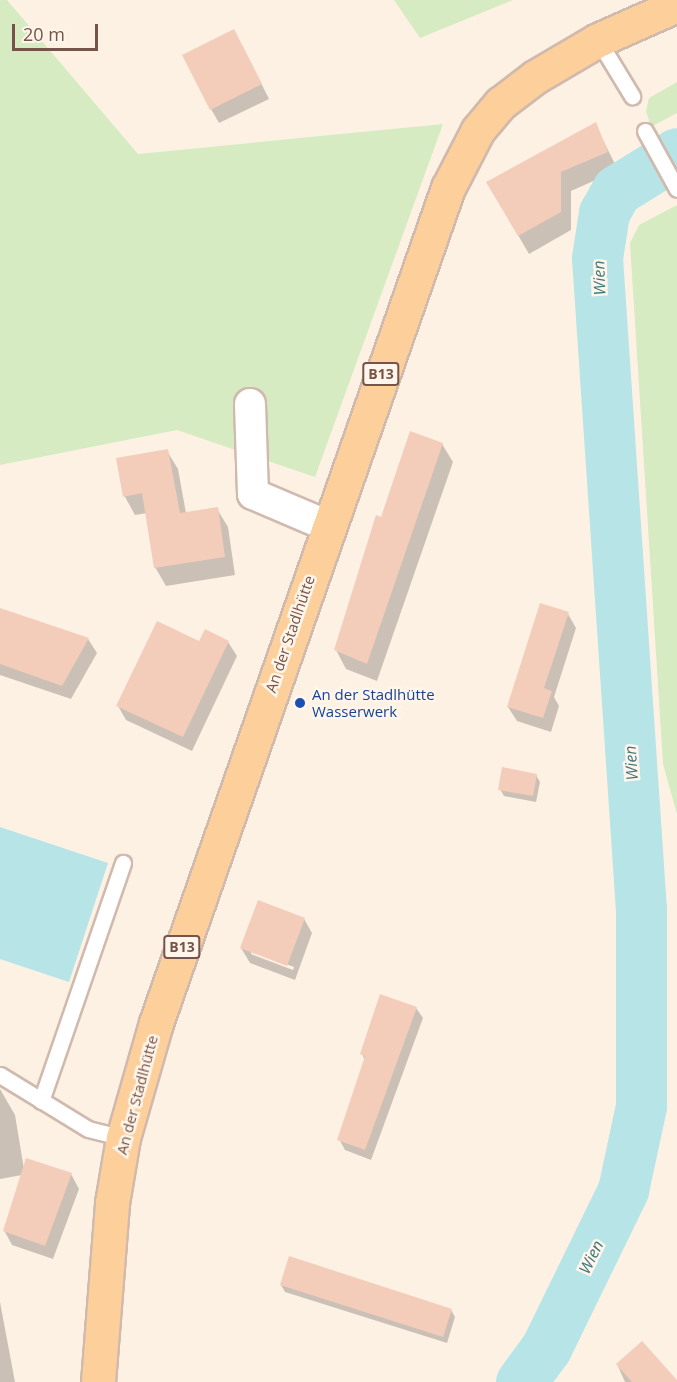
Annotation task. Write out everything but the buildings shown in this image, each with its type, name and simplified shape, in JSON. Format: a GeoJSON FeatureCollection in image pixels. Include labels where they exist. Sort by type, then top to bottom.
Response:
{"type":"FeatureCollection","features":[{"type":"Feature","properties":{"kind":"main road","name":"An der Stadlhütte"},"geometry":{"type":"LineString","coordinates":[[98,1382],[112,1203],[123,1138],[156,1023],[447,188],[478,130],[501,103],[535,77],[598,40],[677,5]]}},
{"type":"Feature","properties":{"kind":"street"},"geometry":{"type":"LineString","coordinates":[[250,404],[253,494],[328,526]]}},
{"type":"Feature","properties":{"kind":"lane"},"geometry":{"type":"LineString","coordinates":[[598,40],[632,96]]}},
{"type":"Feature","properties":{"kind":"lane"},"geometry":{"type":"LineString","coordinates":[[645,131],[677,189]]}},
{"type":"Feature","properties":{"kind":"lane"},"geometry":{"type":"LineString","coordinates":[[41,1101],[123,862]]}},
{"type":"Feature","properties":{"kind":"lane"},"geometry":{"type":"LineString","coordinates":[[0,1075],[88,1129],[123,1138]]}},
{"type":"Feature","properties":{"kind":"green space"},"geometry":{"type":"Polygon","coordinates":[[[0,0],[7,0],[138,154],[443,124],[315,477],[177,430],[0,465],[0,0]]]}},
{"type":"Feature","properties":{"kind":"green space"},"geometry":{"type":"Polygon","coordinates":[[[394,0],[513,0],[420,38],[394,0]]]}},
{"type":"Feature","properties":{"kind":"green space"},"geometry":{"type":"Polygon","coordinates":[[[677,82],[677,113],[651,127],[646,111],[649,98],[677,82]]]}},
{"type":"Feature","properties":{"kind":"green space"},"geometry":{"type":"Polygon","coordinates":[[[677,205],[677,814],[663,764],[630,243],[639,225],[677,205]]]}},
{"type":"Feature","properties":{"kind":"water"},"geometry":{"type":"Polygon","coordinates":[[[0,827],[108,863],[69,982],[0,959],[0,827]]]}},
{"type":"Feature","properties":{"kind":"waterway","name":"Wien"},"geometry":{"type":"LineString","coordinates":[[521,1382],[546,1348],[623,1190],[641,1106],[641,910],[597,258],[604,213],[617,190],[677,153]]}},
{"type":"Feature","properties":{"kind":"place","name":"An der Stadlhütte Wasserwerk"},"geometry":{"type":"Point","coordinates":[300,703]}}]}
